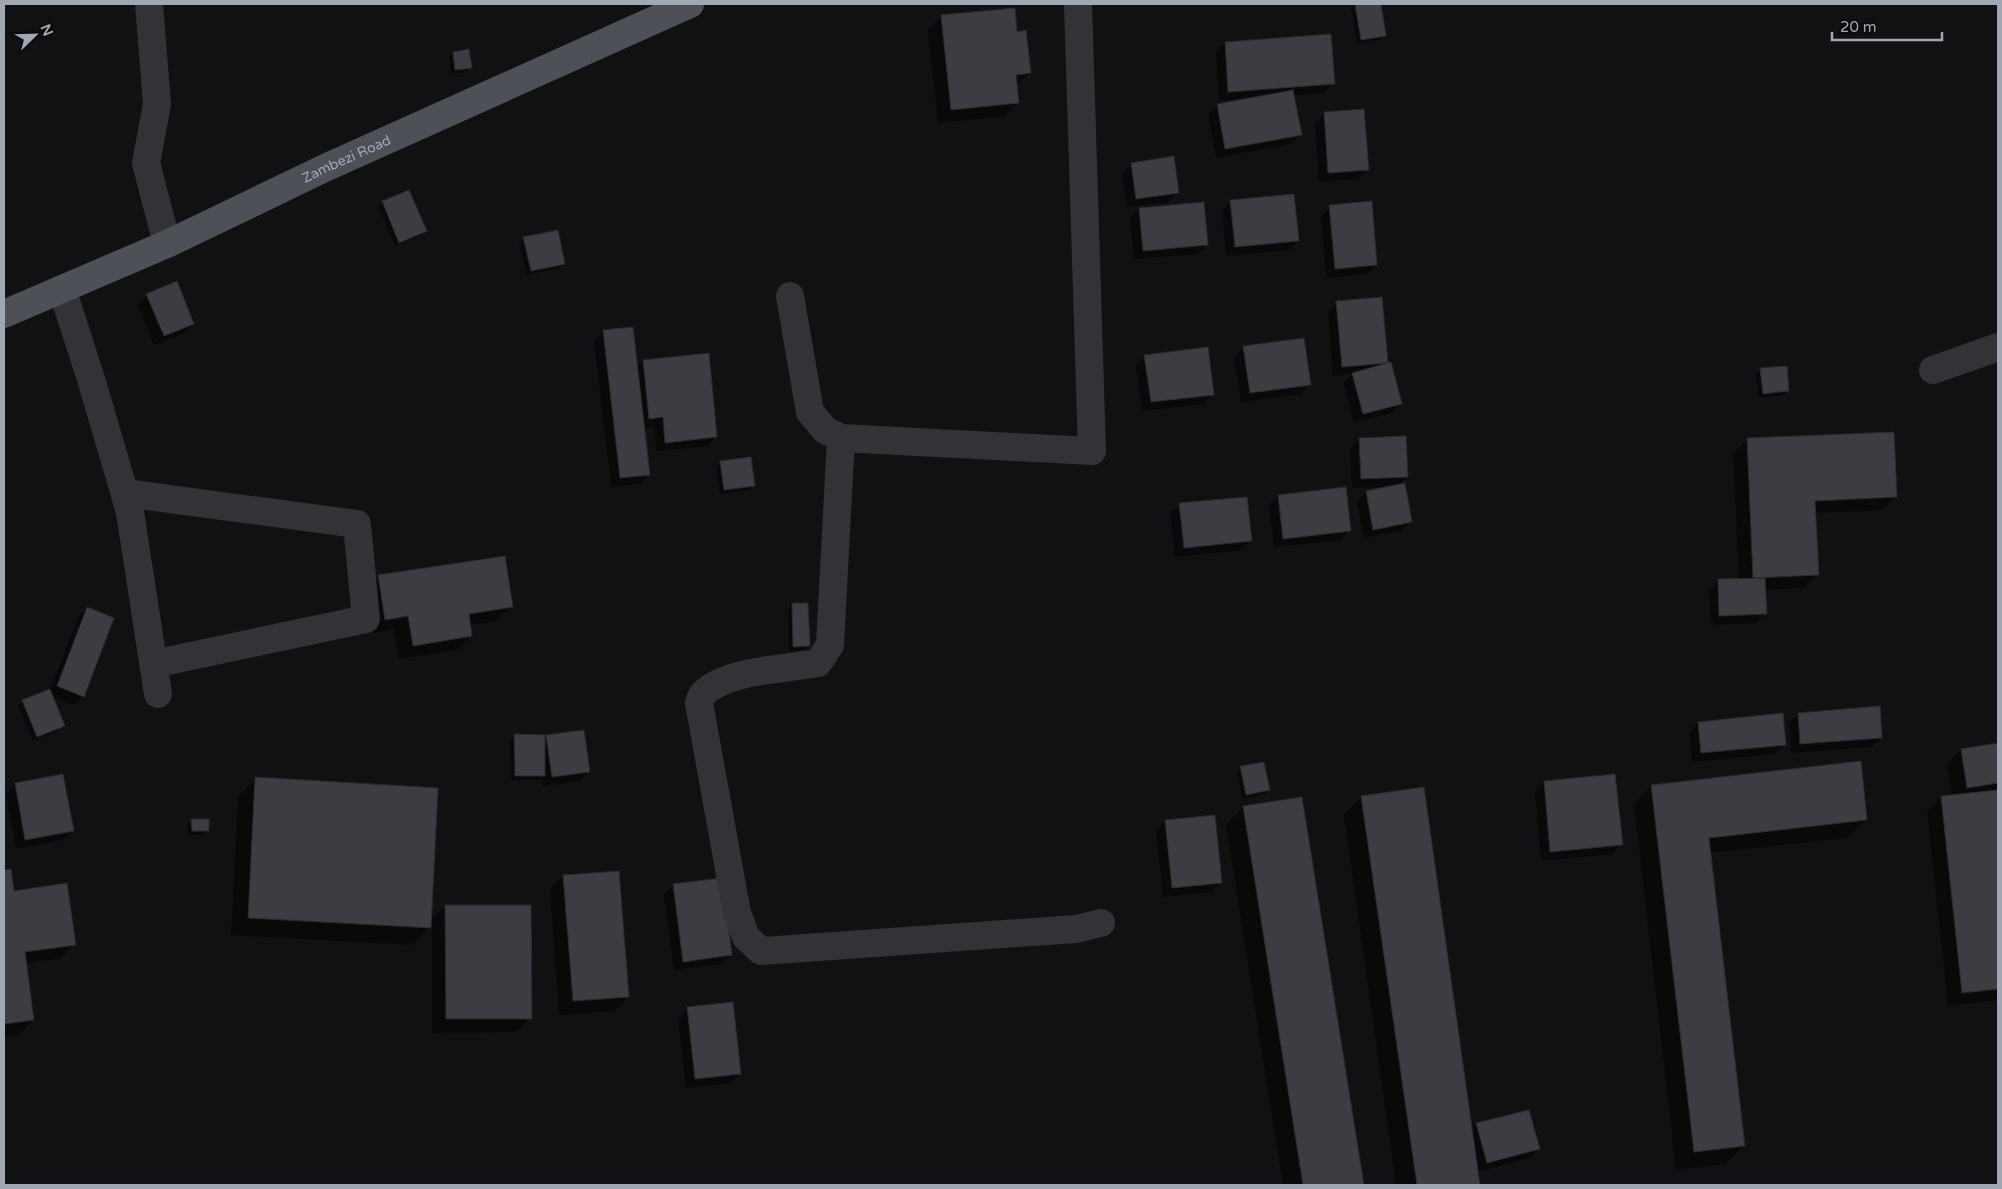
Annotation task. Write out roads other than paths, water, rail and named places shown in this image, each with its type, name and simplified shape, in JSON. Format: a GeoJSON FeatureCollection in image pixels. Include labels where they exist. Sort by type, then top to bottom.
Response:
{"type":"FeatureCollection","features":[{"type":"Feature","properties":{"kind":"main road","name":"Zambezi Road"},"geometry":{"type":"LineString","coordinates":[[4,314],[167,244],[327,167],[690,4]]}},
{"type":"Feature","properties":{"kind":"lane"},"geometry":{"type":"LineString","coordinates":[[149,4],[157,104],[146,163],[167,244]]}},
{"type":"Feature","properties":{"kind":"lane"},"geometry":{"type":"LineString","coordinates":[[790,296],[810,412],[825,430],[841,438],[1092,451],[1078,4]]}},
{"type":"Feature","properties":{"kind":"lane"},"geometry":{"type":"LineString","coordinates":[[62,289],[130,512],[158,694]]}},
{"type":"Feature","properties":{"kind":"lane"},"geometry":{"type":"LineString","coordinates":[[1933,370],[1998,347]]}},
{"type":"Feature","properties":{"kind":"lane"},"geometry":{"type":"LineString","coordinates":[[841,438],[830,645],[818,663],[741,674],[703,694],[699,703],[737,913],[746,937],[761,951],[1076,929],[1101,923]]}},
{"type":"Feature","properties":{"kind":"lane"},"geometry":{"type":"LineString","coordinates":[[124,493],[357,524],[366,619],[153,664]]}}]}
